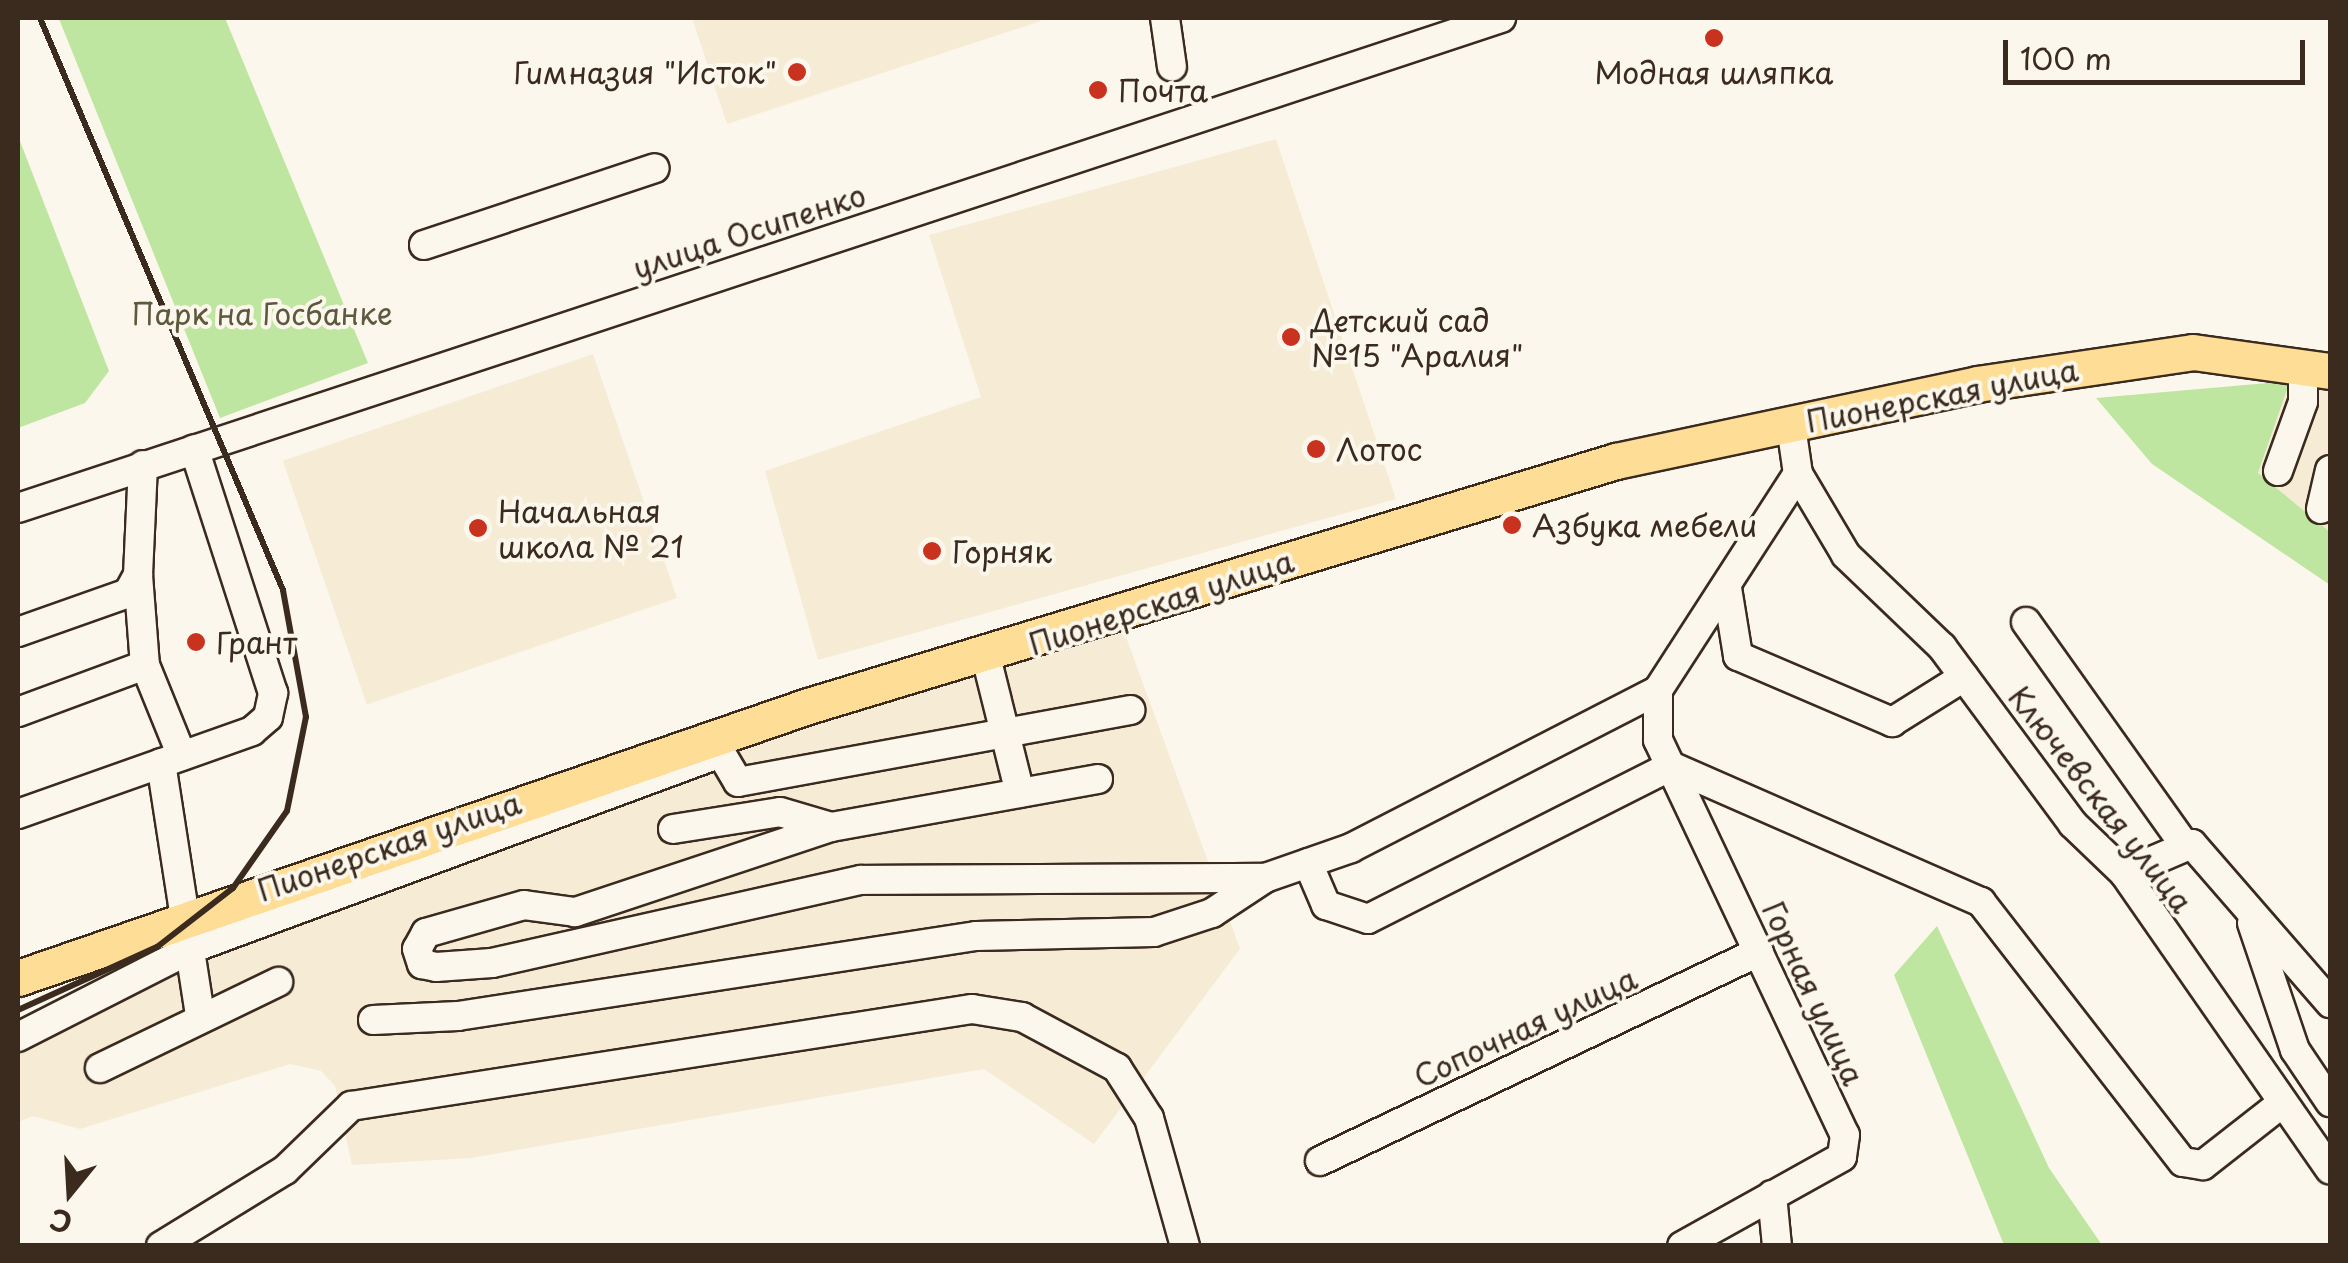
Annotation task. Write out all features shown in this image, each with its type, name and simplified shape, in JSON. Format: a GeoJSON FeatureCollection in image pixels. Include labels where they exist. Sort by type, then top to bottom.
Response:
{"type":"FeatureCollection","features":[{"type":"Feature","properties":{"kind":"main road","name":"Пионерская улица"},"geometry":{"type":"LineString","coordinates":[[18,978],[190,932],[715,746],[1470,499],[2060,369],[2193,352],[2321,362]]}},
{"type":"Feature","properties":{"kind":"street"},"geometry":{"type":"LineString","coordinates":[[1164,18],[1172,68]]}},
{"type":"Feature","properties":{"kind":"street","name":"улица Осипенко"},"geometry":{"type":"LineString","coordinates":[[18,508],[1500,18]]}},
{"type":"Feature","properties":{"kind":"street"},"geometry":{"type":"LineString","coordinates":[[424,246],[655,168]]}},
{"type":"Feature","properties":{"kind":"street"},"geometry":{"type":"LineString","coordinates":[[2278,470],[2321,362]]}},
{"type":"Feature","properties":{"kind":"street","name":"Ключевская улица"},"geometry":{"type":"LineString","coordinates":[[1791,426],[1798,474],[1846,555],[1964,677],[2072,824],[2124,873],[2330,1170]]}},
{"type":"Feature","properties":{"kind":"street"},"geometry":{"type":"LineString","coordinates":[[18,814],[252,731],[273,693],[194,449]]}},
{"type":"Feature","properties":{"kind":"street"},"geometry":{"type":"LineString","coordinates":[[143,465],[138,574],[145,664],[172,759],[166,844],[190,932],[200,1016]]}},
{"type":"Feature","properties":{"kind":"street"},"geometry":{"type":"LineString","coordinates":[[2320,510],[2330,470]]}},
{"type":"Feature","properties":{"kind":"street"},"geometry":{"type":"LineString","coordinates":[[373,1020],[458,1016],[976,936],[1154,932],[1212,914],[1265,878],[1308,863],[1658,690],[1798,474]]}},
{"type":"Feature","properties":{"kind":"street"},"geometry":{"type":"LineString","coordinates":[[18,632],[128,594],[138,574]]}},
{"type":"Feature","properties":{"kind":"street"},"geometry":{"type":"LineString","coordinates":[[1727,588],[1738,656],[1892,722],[1964,677]]}},
{"type":"Feature","properties":{"kind":"street"},"geometry":{"type":"LineString","coordinates":[[2026,622],[2184,844],[2224,877],[2252,921],[2330,1004]]}},
{"type":"Feature","properties":{"kind":"street"},"geometry":{"type":"LineString","coordinates":[[986,657],[1020,792]]}},
{"type":"Feature","properties":{"kind":"street"},"geometry":{"type":"LineString","coordinates":[[18,712],[145,664]]}},
{"type":"Feature","properties":{"kind":"street","name":"Горная улица"},"geometry":{"type":"LineString","coordinates":[[1658,690],[1658,740],[1845,1135],[1842,1157],[1682,1246]]}},
{"type":"Feature","properties":{"kind":"street"},"geometry":{"type":"LineString","coordinates":[[715,746],[738,782],[1130,710]]}},
{"type":"Feature","properties":{"kind":"street"},"geometry":{"type":"LineString","coordinates":[[1308,863],[1326,905],[1368,918],[1671,766],[1981,902],[2183,1162],[2203,1165],[2282,1103]]}},
{"type":"Feature","properties":{"kind":"street"},"geometry":{"type":"LineString","coordinates":[[1098,779],[831,827],[575,912],[524,905],[426,933],[417,948],[422,964],[436,968],[492,963],[861,880],[1265,878]]}},
{"type":"Feature","properties":{"kind":"street"},"geometry":{"type":"LineString","coordinates":[[673,829],[780,812],[831,827]]}},
{"type":"Feature","properties":{"kind":"street"},"geometry":{"type":"LineString","coordinates":[[2124,873],[2184,844]]}},
{"type":"Feature","properties":{"kind":"street"},"geometry":{"type":"LineString","coordinates":[[2252,921],[2295,1050],[2329,1100],[2300,1128]]}},
{"type":"Feature","properties":{"kind":"street"},"geometry":{"type":"LineString","coordinates":[[18,1038],[190,932]]}},
{"type":"Feature","properties":{"kind":"street","name":"Сопочная улица"},"geometry":{"type":"LineString","coordinates":[[1320,1161],[1758,952]]}},
{"type":"Feature","properties":{"kind":"street"},"geometry":{"type":"LineString","coordinates":[[100,1068],[200,1016],[278,982]]}},
{"type":"Feature","properties":{"kind":"street"},"geometry":{"type":"LineString","coordinates":[[161,1246],[285,1170],[350,1106],[972,1008],[1022,1017],[1117,1068],[1149,1118],[1185,1246]]}},
{"type":"Feature","properties":{"kind":"street"},"geometry":{"type":"LineString","coordinates":[[1772,1195],[1778,1246]]}},
{"type":"Feature","properties":{"kind":"shaded area","name":"Гимназия \"Исток\""},"geometry":{"type":"Polygon","coordinates":[[[692,18],[1040,18],[1041,21],[727,124],[692,18]]]}},
{"type":"Feature","properties":{"kind":"shaded area"},"geometry":{"type":"Polygon","coordinates":[[[1276,139],[1396,499],[818,660],[765,471],[981,397],[929,235],[1276,139]]]}},
{"type":"Feature","properties":{"kind":"shaded area","name":"Начальная школа № 21"},"geometry":{"type":"Polygon","coordinates":[[[593,354],[677,598],[367,705],[283,461],[593,354]]]}},
{"type":"Feature","properties":{"kind":"shaded area"},"geometry":{"type":"Polygon","coordinates":[[[2290,381],[2330,391],[2330,532],[2258,473],[2290,381]]]}},
{"type":"Feature","properties":{"kind":"shaded area"},"geometry":{"type":"Polygon","coordinates":[[[1122,626],[1240,949],[1094,1144],[984,1069],[471,1158],[352,1165],[335,1086],[321,1071],[290,1064],[80,1129],[33,1116],[18,1122],[18,1021],[809,715],[1122,626]]]}},
{"type":"Feature","properties":{"kind":"green space","name":"Парк на Госбанке"},"geometry":{"type":"Polygon","coordinates":[[[225,18],[368,363],[220,418],[59,19],[225,18]]]}},
{"type":"Feature","properties":{"kind":"green space"},"geometry":{"type":"Polygon","coordinates":[[[18,136],[109,371],[85,403],[18,428],[18,136]]]}},
{"type":"Feature","properties":{"kind":"green space"},"geometry":{"type":"Polygon","coordinates":[[[2290,381],[2258,473],[2330,532],[2330,585],[2152,464],[2096,398],[2290,381]]]}},
{"type":"Feature","properties":{"kind":"green space"},"geometry":{"type":"Polygon","coordinates":[[[1937,926],[2049,1168],[2102,1245],[2004,1245],[1894,975],[1937,926]]]}},
{"type":"Feature","properties":{"kind":"railway"},"geometry":{"type":"LineString","coordinates":[[18,1010],[157,947],[233,888],[287,811],[306,717],[283,590],[40,18]]}},
{"type":"Feature","properties":{"kind":"place","name":"Модная шляпка"},"geometry":{"type":"Point","coordinates":[1714,38]}},
{"type":"Feature","properties":{"kind":"place","name":"Гимназия \"Исток\""},"geometry":{"type":"Point","coordinates":[797,72]}},
{"type":"Feature","properties":{"kind":"place","name":"Почта"},"geometry":{"type":"Point","coordinates":[1098,90]}},
{"type":"Feature","properties":{"kind":"place","name":"Детский сад №15 \"Аралия\""},"geometry":{"type":"Point","coordinates":[1291,337]}},
{"type":"Feature","properties":{"kind":"place","name":"Лотос"},"geometry":{"type":"Point","coordinates":[1316,449]}},
{"type":"Feature","properties":{"kind":"place","name":"Азбука мебели"},"geometry":{"type":"Point","coordinates":[1512,525]}},
{"type":"Feature","properties":{"kind":"place","name":"Начальная школа № 21"},"geometry":{"type":"Point","coordinates":[478,528]}},
{"type":"Feature","properties":{"kind":"place","name":"Горняк"},"geometry":{"type":"Point","coordinates":[932,551]}},
{"type":"Feature","properties":{"kind":"place","name":"Грант"},"geometry":{"type":"Point","coordinates":[196,642]}}]}
